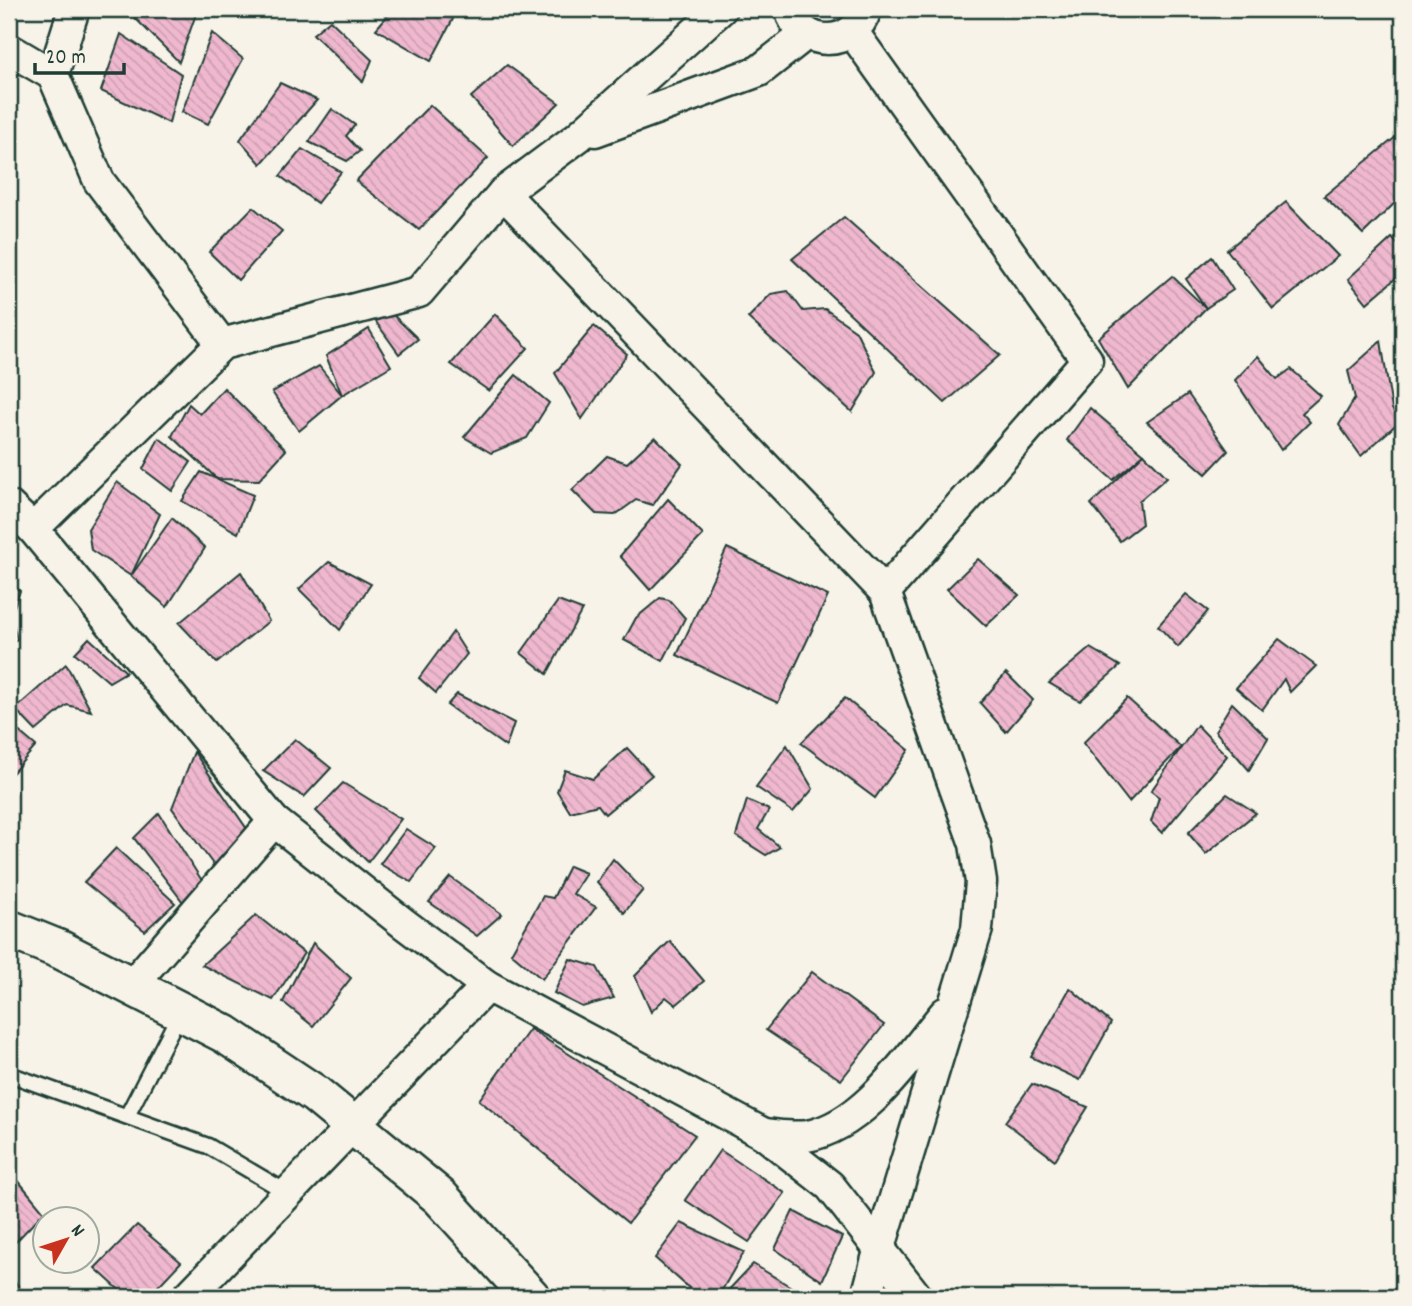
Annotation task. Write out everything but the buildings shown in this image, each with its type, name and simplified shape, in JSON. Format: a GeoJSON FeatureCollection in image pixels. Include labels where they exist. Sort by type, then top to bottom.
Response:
{"type":"FeatureCollection","features":[{"type":"Feature","properties":{"kind":"street"},"geometry":{"type":"LineString","coordinates":[[53,75],[74,9]]}},
{"type":"Feature","properties":{"kind":"street"},"geometry":{"type":"LineString","coordinates":[[33,529],[222,344],[419,292],[503,193],[578,137],[721,9]]}},
{"type":"Feature","properties":{"kind":"street"},"geometry":{"type":"LineString","coordinates":[[789,9],[794,21],[806,34],[830,40],[838,39],[863,15],[1087,359],[886,592]]}},
{"type":"Feature","properties":{"kind":"street"},"geometry":{"type":"LineString","coordinates":[[578,137],[759,71],[806,34]]}},
{"type":"Feature","properties":{"kind":"street"},"geometry":{"type":"LineString","coordinates":[[9,49],[53,75],[99,181],[222,344]]}},
{"type":"Feature","properties":{"kind":"street"},"geometry":{"type":"LineString","coordinates":[[503,193],[886,592],[975,844],[981,882],[977,929],[867,1297]]}},
{"type":"Feature","properties":{"kind":"street"},"geometry":{"type":"LineString","coordinates":[[9,506],[33,529],[274,821],[402,923],[487,986],[764,1134],[830,1186],[917,1297]]}},
{"type":"Feature","properties":{"kind":"street"},"geometry":{"type":"LineString","coordinates":[[131,986],[274,821]]}},
{"type":"Feature","properties":{"kind":"street"},"geometry":{"type":"LineString","coordinates":[[9,929],[61,950],[225,1034],[304,1086],[440,1197],[531,1297]]}},
{"type":"Feature","properties":{"kind":"street"},"geometry":{"type":"LineString","coordinates":[[188,1297],[487,986]]}},
{"type":"Feature","properties":{"kind":"street"},"geometry":{"type":"LineString","coordinates":[[764,1134],[807,1136],[839,1125],[876,1097],[954,1002]]}},
{"type":"Feature","properties":{"kind":"lane"},"geometry":{"type":"LineString","coordinates":[[127,1116],[180,1012]]}},
{"type":"Feature","properties":{"kind":"lane"},"geometry":{"type":"LineString","coordinates":[[9,1074],[208,1146],[288,1193]]}}]}
